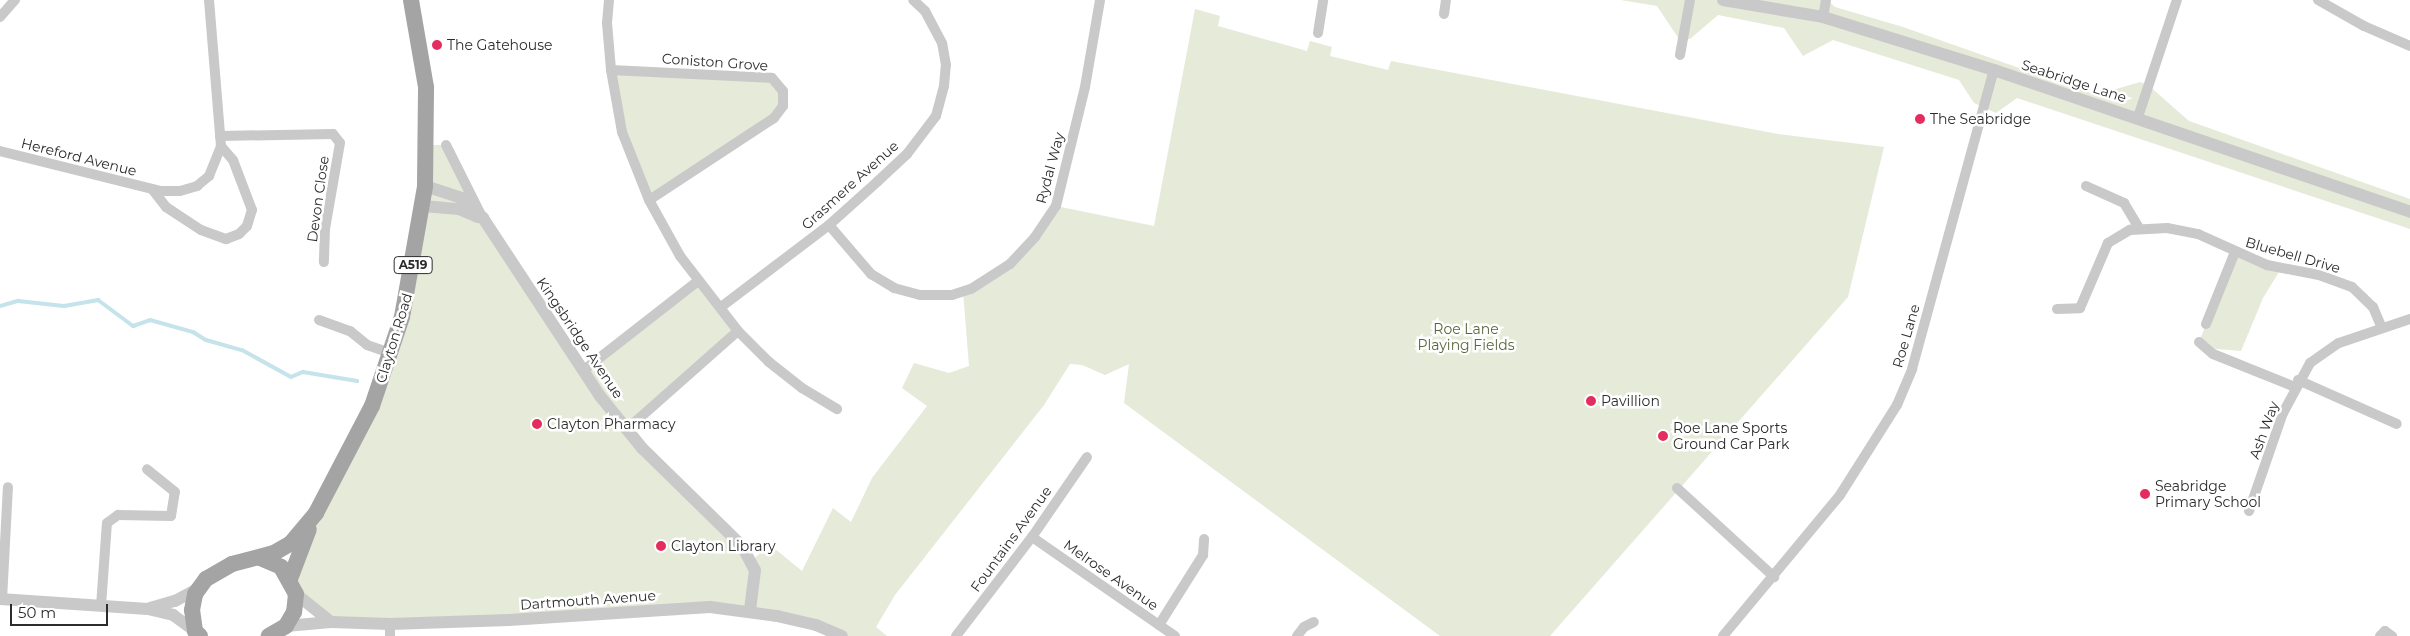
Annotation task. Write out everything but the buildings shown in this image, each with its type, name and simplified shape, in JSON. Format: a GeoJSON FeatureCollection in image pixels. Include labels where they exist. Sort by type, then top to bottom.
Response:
{"type":"FeatureCollection","features":[{"type":"Feature","properties":{"kind":"main road","name":"Clayton Road"},"geometry":{"type":"LineString","coordinates":[[293,586],[316,513],[372,406],[410,285],[425,186],[426,87],[411,0]]}},
{"type":"Feature","properties":{"kind":"main road","name":"Clayton Road"},"geometry":{"type":"LineString","coordinates":[[260,558],[291,543],[316,513]]}},
{"type":"Feature","properties":{"kind":"main road"},"geometry":{"type":"LineString","coordinates":[[260,558],[281,566],[293,586]]}},
{"type":"Feature","properties":{"kind":"main road","name":"A519"},"geometry":{"type":"LineString","coordinates":[[199,588],[216,572],[232,564],[260,558]]}},
{"type":"Feature","properties":{"kind":"main road","name":"A519"},"geometry":{"type":"LineString","coordinates":[[286,626],[294,612],[293,586]]}},
{"type":"Feature","properties":{"kind":"main road"},"geometry":{"type":"LineString","coordinates":[[198,633],[192,610],[199,588]]}},
{"type":"Feature","properties":{"kind":"main road"},"geometry":{"type":"LineString","coordinates":[[269,636],[286,626]]}},
{"type":"Feature","properties":{"kind":"street"},"geometry":{"type":"LineString","coordinates":[[0,17],[15,0]]}},
{"type":"Feature","properties":{"kind":"street","name":"Hereford Avenue"},"geometry":{"type":"LineString","coordinates":[[0,151],[152,189],[180,191],[197,186],[209,176],[221,141],[210,0]]}},
{"type":"Feature","properties":{"kind":"street"},"geometry":{"type":"LineString","coordinates":[[609,0],[607,23],[611,70],[622,132],[649,200],[698,281],[721,307],[738,331],[769,362],[802,388],[837,409]]}},
{"type":"Feature","properties":{"kind":"street","name":"Grasmere Avenue"},"geometry":{"type":"LineString","coordinates":[[721,307],[829,224],[907,154],[936,116],[945,72],[942,43],[925,11],[913,0]]}},
{"type":"Feature","properties":{"kind":"street","name":"Rydal Way"},"geometry":{"type":"LineString","coordinates":[[829,224],[871,274],[894,288],[920,295],[952,295],[971,289],[1010,264],[1035,237],[1056,206],[1084,86],[1100,0]]}},
{"type":"Feature","properties":{"kind":"street"},"geometry":{"type":"LineString","coordinates":[[1318,32],[1323,0]]}},
{"type":"Feature","properties":{"kind":"street"},"geometry":{"type":"LineString","coordinates":[[1444,14],[1446,0]]}},
{"type":"Feature","properties":{"kind":"street"},"geometry":{"type":"LineString","coordinates":[[1680,55],[1690,0]]}},
{"type":"Feature","properties":{"kind":"street","name":"Seabridge Lane"},"geometry":{"type":"LineString","coordinates":[[1723,0],[1823,17],[2138,117],[2410,212]]}},
{"type":"Feature","properties":{"kind":"street"},"geometry":{"type":"LineString","coordinates":[[1823,17],[1826,0]]}},
{"type":"Feature","properties":{"kind":"street"},"geometry":{"type":"LineString","coordinates":[[2138,117],[2177,0]]}},
{"type":"Feature","properties":{"kind":"street"},"geometry":{"type":"LineString","coordinates":[[2318,0],[2364,26],[2410,46]]}},
{"type":"Feature","properties":{"kind":"street","name":"Coniston Grove"},"geometry":{"type":"LineString","coordinates":[[611,70],[772,78],[783,90],[783,106],[774,118],[649,200]]}},
{"type":"Feature","properties":{"kind":"street","name":"Roe Lane"},"geometry":{"type":"LineString","coordinates":[[1723,636],[1774,577],[1840,495],[1897,405],[1912,369],[1994,70]]}},
{"type":"Feature","properties":{"kind":"street","name":"Devon Close"},"geometry":{"type":"LineString","coordinates":[[221,141],[333,134],[340,143],[325,229],[324,262]]}},
{"type":"Feature","properties":{"kind":"street","name":"Hereford Avenue"},"geometry":{"type":"LineString","coordinates":[[152,189],[166,207],[201,230],[226,239],[239,234],[247,226],[252,210],[233,160],[221,141]]}},
{"type":"Feature","properties":{"kind":"street","name":"Kingsbridge Avenue"},"geometry":{"type":"LineString","coordinates":[[446,145],[483,218],[626,430],[742,546],[755,570],[750,610]]}},
{"type":"Feature","properties":{"kind":"street","name":"Kingsbridge Avenue"},"geometry":{"type":"LineString","coordinates":[[425,186],[461,198],[483,218]]}},
{"type":"Feature","properties":{"kind":"street"},"geometry":{"type":"LineString","coordinates":[[2086,186],[2124,203],[2139,228]]}},
{"type":"Feature","properties":{"kind":"street"},"geometry":{"type":"LineString","coordinates":[[423,206],[459,210],[483,218]]}},
{"type":"Feature","properties":{"kind":"street","name":"Bluebell Drive"},"geometry":{"type":"LineString","coordinates":[[2056,309],[2080,308],[2108,243],[2139,228],[2167,228],[2198,234],[2267,265],[2319,275],[2352,287],[2373,307],[2382,328]]}},
{"type":"Feature","properties":{"kind":"street","name":"Bluebell Drive"},"geometry":{"type":"LineString","coordinates":[[2206,324],[2235,252]]}},
{"type":"Feature","properties":{"kind":"street"},"geometry":{"type":"LineString","coordinates":[[584,370],[698,281]]}},
{"type":"Feature","properties":{"kind":"street","name":"Ash Way"},"geometry":{"type":"LineString","coordinates":[[2248,511],[2296,384],[2310,363],[2325,350],[2410,318]]}},
{"type":"Feature","properties":{"kind":"street"},"geometry":{"type":"LineString","coordinates":[[319,320],[350,331],[367,345],[390,353]]}},
{"type":"Feature","properties":{"kind":"street"},"geometry":{"type":"LineString","coordinates":[[626,430],[738,331]]}},
{"type":"Feature","properties":{"kind":"street","name":"Ash Way"},"geometry":{"type":"LineString","coordinates":[[2199,342],[2212,354],[2296,384],[2398,424]]}},
{"type":"Feature","properties":{"kind":"street","name":"Fountains Avenue"},"geometry":{"type":"LineString","coordinates":[[956,636],[1032,537],[1087,457]]}},
{"type":"Feature","properties":{"kind":"street"},"geometry":{"type":"LineString","coordinates":[[100,606],[107,523],[118,515],[172,516],[175,492],[147,469]]}},
{"type":"Feature","properties":{"kind":"street"},"geometry":{"type":"LineString","coordinates":[[8,487],[1,599],[148,609],[173,615],[198,633]]}},
{"type":"Feature","properties":{"kind":"street"},"geometry":{"type":"LineString","coordinates":[[1677,488],[1774,577]]}},
{"type":"Feature","properties":{"kind":"street","name":"Melrose Avenue"},"geometry":{"type":"LineString","coordinates":[[1032,537],[1175,636]]}},
{"type":"Feature","properties":{"kind":"street"},"geometry":{"type":"LineString","coordinates":[[1159,625],[1203,555],[1204,539]]}},
{"type":"Feature","properties":{"kind":"street"},"geometry":{"type":"LineString","coordinates":[[293,586],[331,622]]}},
{"type":"Feature","properties":{"kind":"street"},"geometry":{"type":"LineString","coordinates":[[148,609],[175,601],[199,588]]}},
{"type":"Feature","properties":{"kind":"street","name":"Dartmouth Avenue"},"geometry":{"type":"LineString","coordinates":[[286,626],[331,622],[390,630],[700,607],[750,610],[816,625],[842,636]]}},
{"type":"Feature","properties":{"kind":"street"},"geometry":{"type":"LineString","coordinates":[[1297,636],[1304,627],[1314,622]]}},
{"type":"Feature","properties":{"kind":"street"},"geometry":{"type":"LineString","coordinates":[[2380,636],[2385,630],[2392,636]]}},
{"type":"Feature","properties":{"kind":"green space"},"geometry":{"type":"Polygon","coordinates":[[[1621,0],[1827,0],[1835,7],[1903,27],[2096,95],[2140,82],[2148,85],[2189,121],[2410,199],[2410,229],[2017,98],[1996,113],[1974,103],[1959,80],[1833,40],[1803,56],[1784,28],[1718,15],[1690,39],[1679,39],[1657,6],[1621,0]]]}},
{"type":"Feature","properties":{"kind":"green space","name":"Roe Lane Playing Fields"},"geometry":{"type":"Polygon","coordinates":[[[1195,9],[1220,16],[1218,26],[1307,51],[1310,41],[1332,47],[1330,56],[1388,70],[1391,61],[1778,134],[1884,147],[1848,297],[1550,636],[1440,636],[1124,403],[1129,364],[1105,375],[1082,365],[1070,364],[1044,405],[895,595],[876,627],[887,636],[842,636],[750,610],[331,622],[296,594],[295,564],[339,471],[402,317],[426,145],[446,145],[483,218],[584,370],[698,281],[738,331],[626,430],[752,561],[769,544],[802,571],[833,508],[851,522],[872,478],[927,406],[902,388],[914,363],[949,373],[969,366],[963,291],[1005,268],[1056,206],[1154,226],[1195,9]]]}},
{"type":"Feature","properties":{"kind":"green space"},"geometry":{"type":"Polygon","coordinates":[[[611,70],[772,78],[783,91],[774,118],[649,200],[634,166],[611,70]]]}},
{"type":"Feature","properties":{"kind":"green space"},"geometry":{"type":"Polygon","coordinates":[[[2235,252],[2282,267],[2263,298],[2241,351],[2206,348],[2199,342],[2235,252]]]}},
{"type":"Feature","properties":{"kind":"waterway"},"geometry":{"type":"LineString","coordinates":[[0,306],[18,301],[64,306],[98,300],[133,326],[150,320],[193,332],[206,340],[242,350],[291,377],[303,372],[357,381]]}},
{"type":"Feature","properties":{"kind":"place","name":"The Gatehouse"},"geometry":{"type":"Point","coordinates":[437,45]}},
{"type":"Feature","properties":{"kind":"place","name":"The Seabridge"},"geometry":{"type":"Point","coordinates":[1920,119]}},
{"type":"Feature","properties":{"kind":"place","name":"Pavillion"},"geometry":{"type":"Point","coordinates":[1591,401]}},
{"type":"Feature","properties":{"kind":"place","name":"Clayton Pharmacy"},"geometry":{"type":"Point","coordinates":[537,424]}},
{"type":"Feature","properties":{"kind":"place","name":"Roe Lane Sports Ground Car Park"},"geometry":{"type":"Point","coordinates":[1663,436]}},
{"type":"Feature","properties":{"kind":"place","name":"Seabridge Primary School"},"geometry":{"type":"Point","coordinates":[2145,494]}},
{"type":"Feature","properties":{"kind":"place","name":"Clayton Library"},"geometry":{"type":"Point","coordinates":[661,546]}}]}
